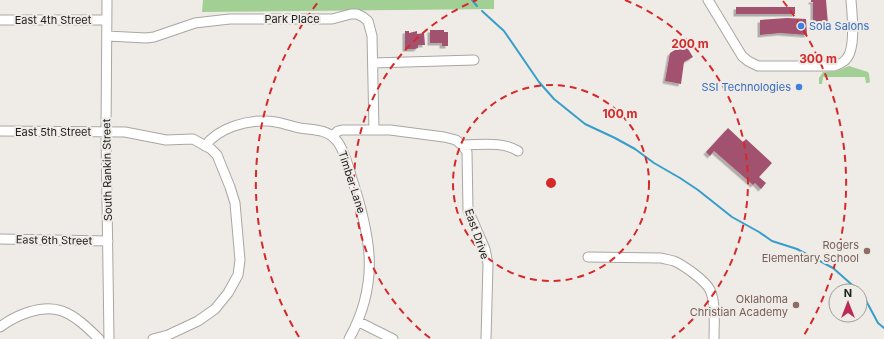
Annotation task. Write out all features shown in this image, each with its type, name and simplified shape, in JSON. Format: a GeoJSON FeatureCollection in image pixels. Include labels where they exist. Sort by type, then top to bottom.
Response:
{"type":"FeatureCollection","features":[{"type":"Feature","properties":{"kind":"street","name":"South Rankin Street"},"geometry":{"type":"LineString","coordinates":[[107,0],[106,132],[110,339]]}},
{"type":"Feature","properties":{"kind":"street"},"geometry":{"type":"LineString","coordinates":[[708,0],[742,56],[753,64],[768,66],[834,66],[843,62],[848,58],[852,46],[851,0]]}},
{"type":"Feature","properties":{"kind":"street","name":"Park Place"},"geometry":{"type":"LineString","coordinates":[[107,36],[154,37],[194,23],[230,19],[332,19],[357,14],[368,21],[371,28],[374,130]]}},
{"type":"Feature","properties":{"kind":"street","name":"East 4th Street"},"geometry":{"type":"LineString","coordinates":[[0,20],[107,20]]}},
{"type":"Feature","properties":{"kind":"street"},"geometry":{"type":"LineString","coordinates":[[372,63],[474,60]]}},
{"type":"Feature","properties":{"kind":"street"},"geometry":{"type":"LineString","coordinates":[[153,339],[168,335],[198,321],[215,309],[228,293],[238,275],[240,260],[235,204],[217,155],[205,146],[211,137],[223,130],[254,121],[269,120],[293,127],[327,132],[332,136],[338,131],[342,130],[390,130],[432,135],[456,140],[462,145],[502,145],[512,147],[518,151]]}},
{"type":"Feature","properties":{"kind":"street","name":"East 5th Street"},"geometry":{"type":"LineString","coordinates":[[0,131],[125,132],[166,140],[193,139],[205,146]]}},
{"type":"Feature","properties":{"kind":"street","name":"Timber Lane"},"geometry":{"type":"LineString","coordinates":[[332,136],[338,141],[361,206],[371,257],[370,277],[366,300],[359,322],[350,339]]}},
{"type":"Feature","properties":{"kind":"street","name":"East Drive"},"geometry":{"type":"LineString","coordinates":[[462,145],[467,152],[468,210],[485,249],[488,264],[486,339]]}},
{"type":"Feature","properties":{"kind":"street","name":"East 6th Street"},"geometry":{"type":"LineString","coordinates":[[0,239],[108,241]]}},
{"type":"Feature","properties":{"kind":"street"},"geometry":{"type":"LineString","coordinates":[[588,257],[661,258],[682,265],[703,282],[710,290],[713,303],[714,339]]}},
{"type":"Feature","properties":{"kind":"street"},"geometry":{"type":"LineString","coordinates":[[0,328],[9,321],[21,315],[49,309],[61,311],[75,318],[100,339]]}},
{"type":"Feature","properties":{"kind":"street"},"geometry":{"type":"LineString","coordinates":[[359,322],[393,339]]}},
{"type":"Feature","properties":{"kind":"green space"},"geometry":{"type":"Polygon","coordinates":[[[203,0],[494,0],[494,9],[202,12],[203,0]]]}},
{"type":"Feature","properties":{"kind":"green space"},"geometry":{"type":"Polygon","coordinates":[[[849,66],[868,72],[870,82],[866,83],[865,77],[823,77],[822,84],[819,84],[819,78],[823,72],[837,71],[849,66]]]}},
{"type":"Feature","properties":{"kind":"building"},"geometry":{"type":"Polygon","coordinates":[[[811,0],[826,0],[828,24],[813,23],[813,2],[811,2],[811,0]]]}},
{"type":"Feature","properties":{"kind":"building"},"geometry":{"type":"Polygon","coordinates":[[[736,7],[795,7],[795,14],[736,14],[736,7]]]}},
{"type":"Feature","properties":{"kind":"building"},"geometry":{"type":"Polygon","coordinates":[[[787,18],[806,19],[807,35],[780,33],[760,35],[760,20],[787,18]]]}},
{"type":"Feature","properties":{"kind":"building"},"geometry":{"type":"Polygon","coordinates":[[[430,30],[444,30],[444,32],[448,32],[448,46],[442,46],[442,43],[430,43],[430,30]]]}},
{"type":"Feature","properties":{"kind":"building"},"geometry":{"type":"Polygon","coordinates":[[[405,31],[409,31],[409,33],[417,31],[417,34],[424,33],[425,45],[418,45],[418,48],[415,49],[405,49],[405,31]]]}},
{"type":"Feature","properties":{"kind":"building"},"geometry":{"type":"Polygon","coordinates":[[[685,44],[693,57],[684,62],[681,84],[665,81],[670,53],[685,44]]]}},
{"type":"Feature","properties":{"kind":"building"},"geometry":{"type":"Polygon","coordinates":[[[728,128],[743,142],[746,139],[772,163],[759,177],[766,183],[761,189],[755,183],[753,185],[714,151],[710,156],[706,152],[728,128]]]}},
{"type":"Feature","properties":{"kind":"waterway"},"geometry":{"type":"LineString","coordinates":[[472,0],[477,6]]}},
{"type":"Feature","properties":{"kind":"waterway"},"geometry":{"type":"LineString","coordinates":[[482,11],[504,31],[539,82],[554,99],[585,124],[635,149],[654,163],[698,190],[732,217],[772,241],[797,249],[833,268],[850,283]]}},
{"type":"Feature","properties":{"kind":"waterway"},"geometry":{"type":"LineString","coordinates":[[868,304],[878,323],[884,328]]}},
{"type":"Feature","properties":{"kind":"place","name":"Sola Salons"},"geometry":{"type":"Point","coordinates":[801,26]}},
{"type":"Feature","properties":{"kind":"place","name":"SSI Technologies"},"geometry":{"type":"Point","coordinates":[799,87]}},
{"type":"Feature","properties":{"kind":"place","name":"Rogers Elementary School"},"geometry":{"type":"Point","coordinates":[867,251]}},
{"type":"Feature","properties":{"kind":"place","name":"Oklahoma Christian Academy"},"geometry":{"type":"Point","coordinates":[796,305]}}]}
